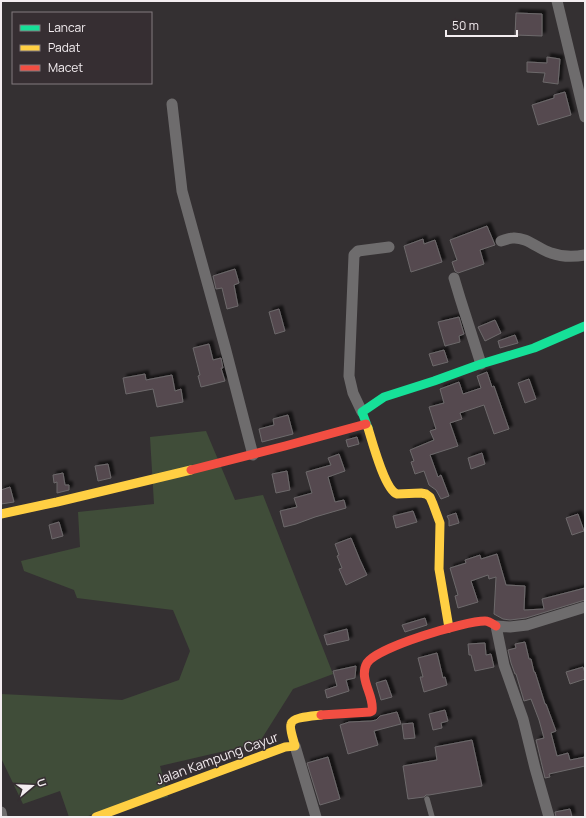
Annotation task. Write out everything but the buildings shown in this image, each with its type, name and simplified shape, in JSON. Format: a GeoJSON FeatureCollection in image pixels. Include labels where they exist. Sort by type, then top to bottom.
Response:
{"type":"FeatureCollection","features":[{"type":"Feature","properties":{"kind":"street"},"geometry":{"type":"LineString","coordinates":[[557,1],[585,117]]}},
{"type":"Feature","properties":{"kind":"street"},"geometry":{"type":"LineString","coordinates":[[172,104],[182,191],[253,455]]}},
{"type":"Feature","properties":{"kind":"street"},"geometry":{"type":"LineString","coordinates":[[501,242],[513,238],[520,238],[551,253],[565,256],[585,256]]}},
{"type":"Feature","properties":{"kind":"street"},"geometry":{"type":"LineString","coordinates":[[389,247],[358,251],[354,255],[349,376],[353,393],[362,412],[384,477],[394,493],[401,495],[426,494],[430,497],[433,504],[440,523],[439,569],[448,628]]}},
{"type":"Feature","properties":{"kind":"street"},"geometry":{"type":"LineString","coordinates":[[454,278],[482,364]]}},
{"type":"Feature","properties":{"kind":"street"},"geometry":{"type":"LineString","coordinates":[[362,412],[384,398],[482,364],[534,348],[585,326]]}},
{"type":"Feature","properties":{"kind":"street"},"geometry":{"type":"LineString","coordinates":[[1,514],[77,498],[253,455],[366,424]]}},
{"type":"Feature","properties":{"kind":"street","name":"Jalan Kampung Cayur"},"geometry":{"type":"LineString","coordinates":[[96,817],[284,747],[295,746],[290,725],[292,721],[296,719],[324,714],[370,712],[373,706],[365,676],[365,666],[370,659],[382,652],[448,628],[488,621],[496,626],[510,627],[527,625],[585,607]]}},
{"type":"Feature","properties":{"kind":"street"},"geometry":{"type":"LineString","coordinates":[[496,626],[504,665],[523,718],[549,817]]}},
{"type":"Feature","properties":{"kind":"street"},"geometry":{"type":"LineString","coordinates":[[295,746],[316,817]]}},
{"type":"Feature","properties":{"kind":"street"},"geometry":{"type":"LineString","coordinates":[[1,812],[2,817]]}},
{"type":"Feature","properties":{"kind":"lane"},"geometry":{"type":"LineString","coordinates":[[427,799],[432,817]]}},
{"type":"Feature","properties":{"kind":"green space"},"geometry":{"type":"Polygon","coordinates":[[[206,431],[235,500],[263,495],[333,674],[293,689],[259,743],[160,766],[168,797],[98,812],[86,817],[69,817],[60,791],[23,804],[1,758],[1,694],[122,700],[179,680],[190,651],[173,610],[77,598],[74,590],[24,571],[21,561],[80,547],[78,512],[154,504],[150,437],[206,431]]]}},
{"type":"Feature","properties":{"kind":"traffic: fast"},"geometry":{"type":"LineString","coordinates":[[368,428],[362,412],[384,397],[481,364],[534,348],[585,326]]}},
{"type":"Feature","properties":{"kind":"traffic: slow"},"geometry":{"type":"LineString","coordinates":[[368,428],[384,475],[392,491],[397,494],[426,494],[430,497],[433,504],[440,523],[439,569],[449,628]]}},
{"type":"Feature","properties":{"kind":"traffic: slow"},"geometry":{"type":"LineString","coordinates":[[1,514],[191,470]]}},
{"type":"Feature","properties":{"kind":"traffic: slow"},"geometry":{"type":"LineString","coordinates":[[96,817],[285,747],[295,746],[291,728],[292,722],[304,717],[321,715]]}},
{"type":"Feature","properties":{"kind":"traffic: jam"},"geometry":{"type":"LineString","coordinates":[[191,470],[366,424]]}},
{"type":"Feature","properties":{"kind":"traffic: jam"},"geometry":{"type":"LineString","coordinates":[[321,715],[372,711],[371,699],[365,681],[365,669],[367,663],[374,657],[387,650],[422,636],[460,625],[485,621],[496,626]]}}]}
